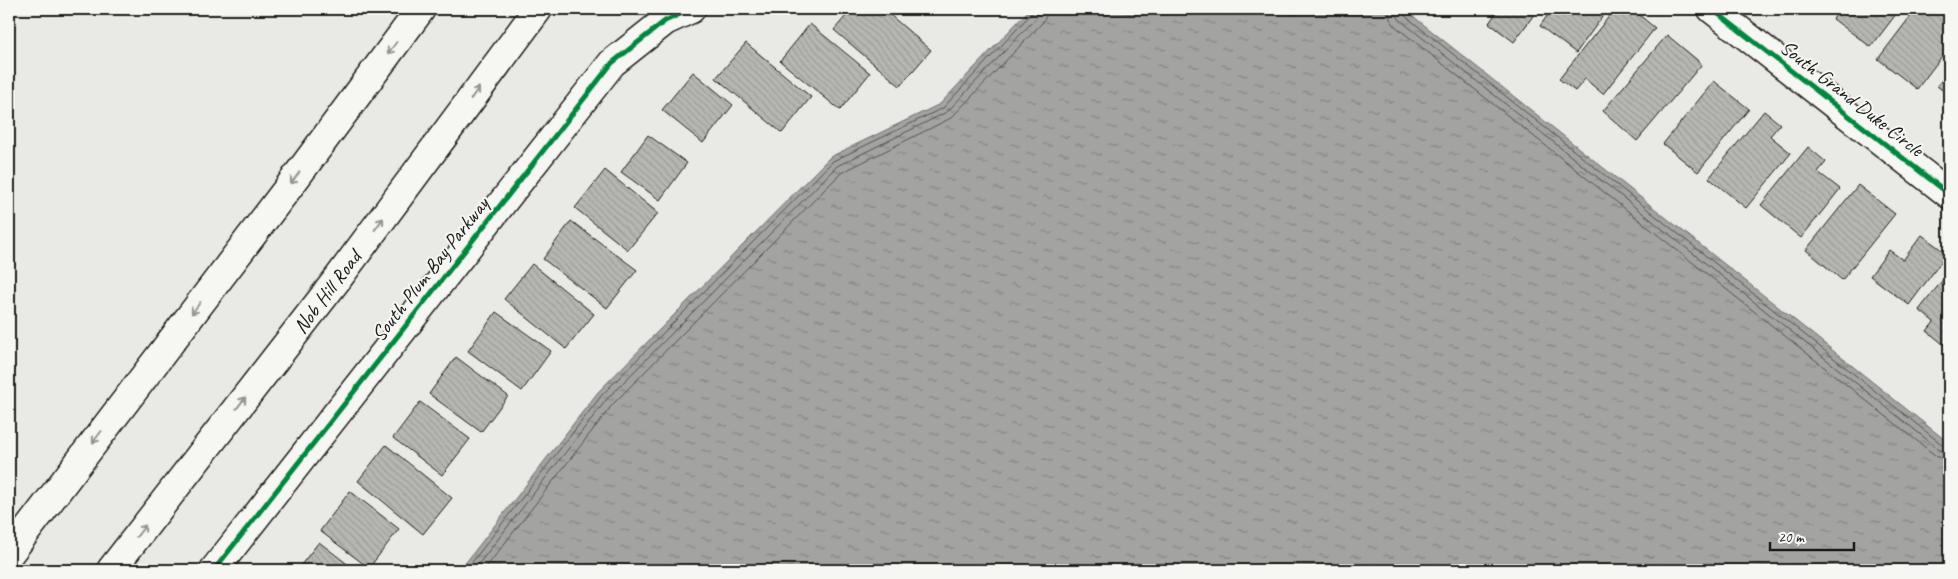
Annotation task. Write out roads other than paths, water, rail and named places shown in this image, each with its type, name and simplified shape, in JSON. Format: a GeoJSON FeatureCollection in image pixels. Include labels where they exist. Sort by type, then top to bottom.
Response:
{"type":"FeatureCollection","features":[{"type":"Feature","properties":{"kind":"main road"},"geometry":{"type":"LineString","coordinates":[[9,554],[288,188],[421,9]]}},
{"type":"Feature","properties":{"kind":"main road","name":"Nob Hill Road"},"geometry":{"type":"LineString","coordinates":[[112,570],[339,277],[538,9]]}},
{"type":"Feature","properties":{"kind":"main road","name":"South Plum Bay Parkway"},"geometry":{"type":"LineString","coordinates":[[214,570],[612,64],[666,21],[691,9]]}},
{"type":"Feature","properties":{"kind":"main road","name":"South Grand Duke Circle"},"geometry":{"type":"LineString","coordinates":[[1712,9],[1949,194]]}},
{"type":"Feature","properties":{"kind":"water"},"geometry":{"type":"Polygon","coordinates":[[[1030,9],[1404,9],[1949,443],[1949,570],[460,570],[598,392],[830,157],[940,104],[1030,9]]]}}]}
